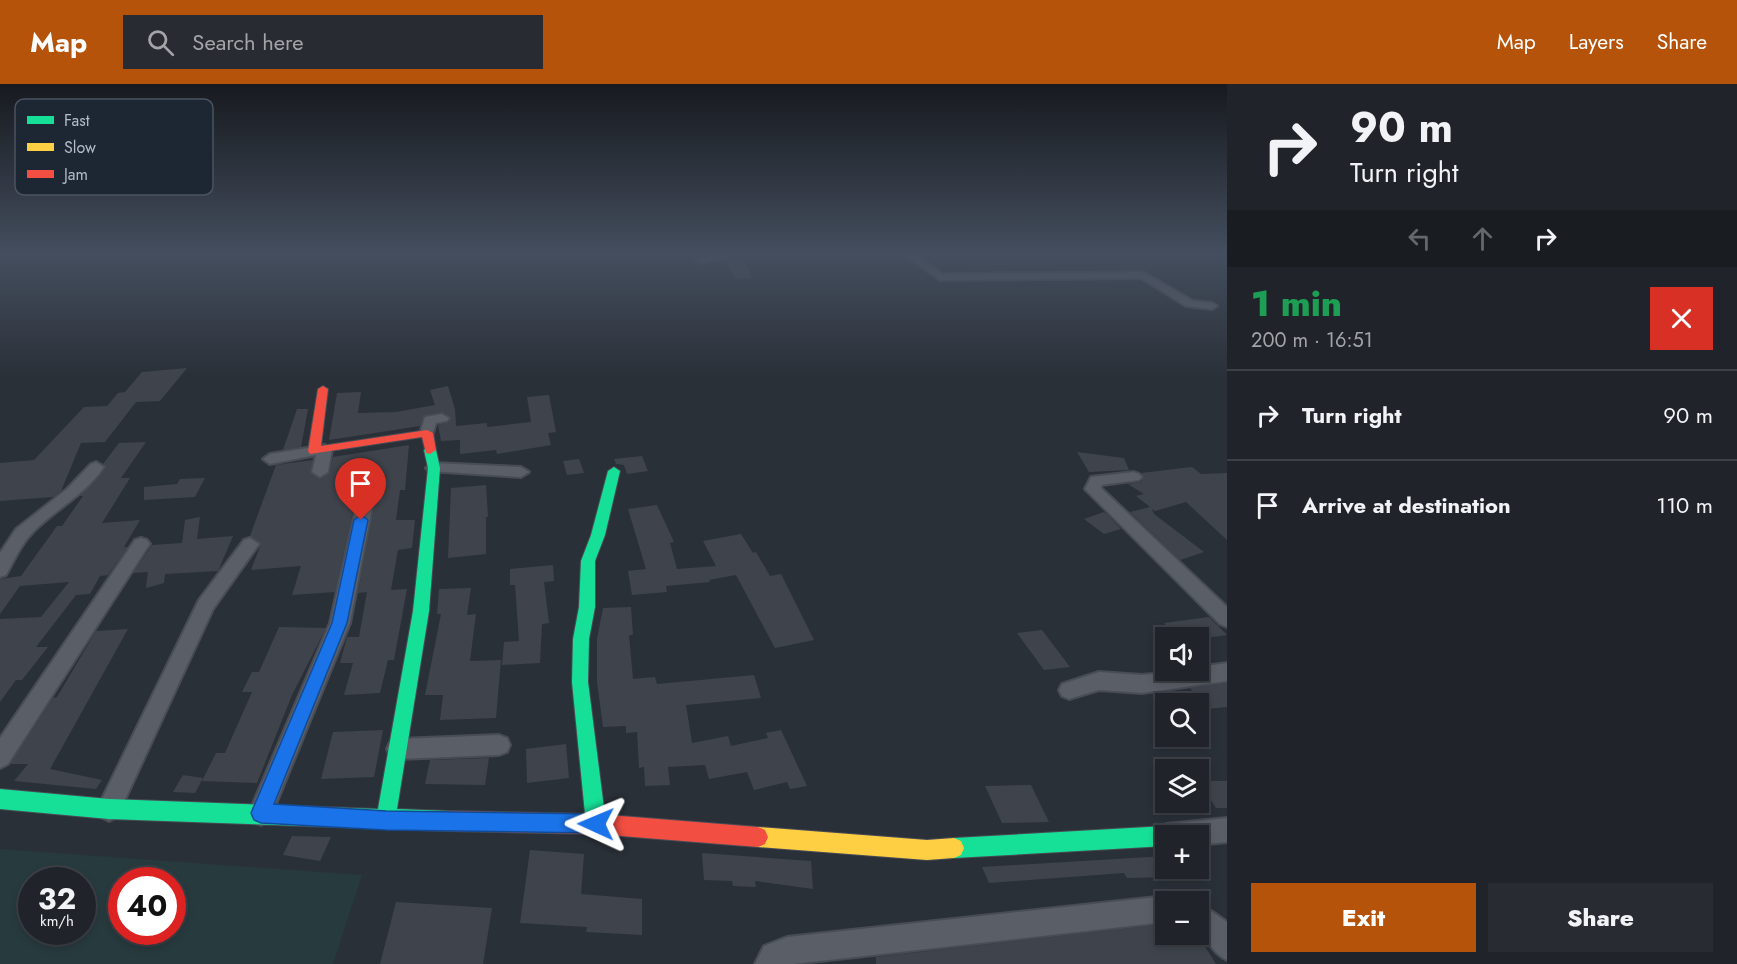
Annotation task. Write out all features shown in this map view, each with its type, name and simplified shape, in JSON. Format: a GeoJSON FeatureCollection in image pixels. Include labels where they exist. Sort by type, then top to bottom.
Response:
{"type":"FeatureCollection","features":[{"type":"Feature","properties":{"kind":"street"},"geometry":{"type":"LineString","coordinates":[[1176,295],[1190,304],[1212,306]]}},
{"type":"Feature","properties":{"kind":"street"},"geometry":{"type":"LineString","coordinates":[[320,472],[323,389]]}},
{"type":"Feature","properties":{"kind":"street"},"geometry":{"type":"LineString","coordinates":[[386,820],[420,611],[434,468],[427,433],[430,420],[442,418]]}},
{"type":"Feature","properties":{"kind":"street"},"geometry":{"type":"LineString","coordinates":[[270,459],[427,433]]}},
{"type":"Feature","properties":{"kind":"street"},"geometry":{"type":"LineString","coordinates":[[0,570],[11,547],[31,523],[70,497],[96,467]]}},
{"type":"Feature","properties":{"kind":"street"},"geometry":{"type":"LineString","coordinates":[[434,468],[521,472]]}},
{"type":"Feature","properties":{"kind":"street"},"geometry":{"type":"LineString","coordinates":[[596,824],[580,682],[581,639],[587,607],[588,561],[598,535],[614,471]]}},
{"type":"Feature","properties":{"kind":"street"},"geometry":{"type":"LineString","coordinates":[[1134,477],[1096,481],[1092,489],[1227,619]]}},
{"type":"Feature","properties":{"kind":"street"},"geometry":{"type":"LineString","coordinates":[[261,813],[340,623],[365,503]]}},
{"type":"Feature","properties":{"kind":"street"},"geometry":{"type":"LineString","coordinates":[[0,757],[141,544]]}},
{"type":"Feature","properties":{"kind":"street"},"geometry":{"type":"LineString","coordinates":[[109,809],[206,605],[220,589],[250,544]]}},
{"type":"Feature","properties":{"kind":"street"},"geometry":{"type":"LineString","coordinates":[[1069,690],[1099,681],[1142,684],[1227,672]]}},
{"type":"Feature","properties":{"kind":"street"},"geometry":{"type":"LineString","coordinates":[[398,749],[499,745]]}},
{"type":"Feature","properties":{"kind":"street"},"geometry":{"type":"LineString","coordinates":[[0,799],[109,809],[261,813],[386,820],[596,824],[927,850],[1155,837]]}},
{"type":"Feature","properties":{"kind":"street"},"geometry":{"type":"LineString","coordinates":[[1209,832],[1227,830]]}},
{"type":"Feature","properties":{"kind":"street"},"geometry":{"type":"LineString","coordinates":[[769,964],[774,956],[787,951],[1155,910]]}},
{"type":"Feature","properties":{"kind":"street"},"geometry":{"type":"LineString","coordinates":[[1209,924],[1216,929],[1227,946]]}},
{"type":"Feature","properties":{"kind":"green space"},"geometry":{"type":"Polygon","coordinates":[[[0,849],[362,875],[333,964],[0,964],[0,849]]]}},
{"type":"Feature","properties":{"kind":"building"},"geometry":{"type":"Polygon","coordinates":[[[187,368],[160,401],[136,402],[105,442],[81,443],[61,491],[53,497],[0,501],[0,463],[34,460],[84,407],[107,406],[118,393],[125,392],[142,372],[187,368]]]}},
{"type":"Feature","properties":{"kind":"building"},"geometry":{"type":"Polygon","coordinates":[[[448,386],[455,409],[456,426],[487,423],[487,427],[531,422],[527,397],[549,395],[556,432],[548,433],[551,445],[497,454],[496,450],[460,454],[460,440],[441,441],[438,425],[447,423],[451,417],[442,412],[425,415],[420,426],[329,440],[337,393],[361,392],[358,413],[396,412],[435,405],[430,390],[448,386]]]}},
{"type":"Feature","properties":{"kind":"building"},"geometry":{"type":"Polygon","coordinates":[[[297,409],[308,409],[301,447],[283,450],[297,409]]]}},
{"type":"Feature","properties":{"kind":"building"},"geometry":{"type":"Polygon","coordinates":[[[146,442],[121,478],[130,478],[102,523],[140,520],[124,547],[128,547],[108,575],[100,576],[90,594],[76,595],[36,647],[48,647],[22,680],[16,680],[0,702],[0,619],[41,617],[69,582],[20,586],[0,614],[0,579],[21,576],[57,526],[62,526],[83,496],[80,496],[106,468],[103,464],[119,443],[146,442]]]}},
{"type":"Feature","properties":{"kind":"building"},"geometry":{"type":"Polygon","coordinates":[[[409,445],[405,490],[400,490],[396,520],[415,520],[412,548],[398,550],[391,590],[407,589],[394,660],[388,660],[380,693],[344,695],[353,663],[340,663],[347,637],[359,637],[367,592],[358,593],[375,502],[364,496],[355,502],[335,592],[292,595],[301,566],[251,570],[261,544],[250,536],[276,465],[313,460],[310,473],[321,479],[330,472],[333,457],[409,445]]]}},
{"type":"Feature","properties":{"kind":"building"},"geometry":{"type":"Polygon","coordinates":[[[1077,452],[1124,458],[1129,470],[1089,472],[1077,452]]]}},
{"type":"Feature","properties":{"kind":"building"},"geometry":{"type":"Polygon","coordinates":[[[642,456],[648,471],[627,474],[624,465],[616,464],[614,459],[642,456]]]}},
{"type":"Feature","properties":{"kind":"building"},"geometry":{"type":"Polygon","coordinates":[[[579,459],[584,473],[567,475],[563,461],[579,459]]]}},
{"type":"Feature","properties":{"kind":"building"},"geometry":{"type":"Polygon","coordinates":[[[1192,467],[1201,474],[1227,473],[1227,540],[1186,502],[1155,511],[1152,509],[1154,514],[1204,552],[1180,560],[1130,512],[1150,507],[1136,496],[1144,494],[1128,484],[1141,482],[1144,477],[1141,473],[1192,467]]]}},
{"type":"Feature","properties":{"kind":"building"},"geometry":{"type":"Polygon","coordinates":[[[205,478],[195,497],[144,500],[144,487],[177,484],[180,479],[205,478]]]}},
{"type":"Feature","properties":{"kind":"building"},"geometry":{"type":"Polygon","coordinates":[[[486,485],[488,517],[486,517],[486,554],[448,558],[451,488],[486,485]]]}},
{"type":"Feature","properties":{"kind":"building"},"geometry":{"type":"Polygon","coordinates":[[[657,505],[674,542],[670,543],[677,569],[716,566],[703,541],[741,534],[753,553],[756,552],[770,576],[781,574],[814,640],[775,648],[736,575],[709,580],[710,582],[666,586],[667,592],[632,595],[628,571],[646,569],[628,509],[657,505]]]}},
{"type":"Feature","properties":{"kind":"building"},"geometry":{"type":"Polygon","coordinates":[[[1104,512],[1121,529],[1104,534],[1084,519],[1104,512]]]}},
{"type":"Feature","properties":{"kind":"building"},"geometry":{"type":"Polygon","coordinates":[[[200,517],[197,539],[233,536],[218,571],[165,574],[164,583],[146,588],[148,572],[133,573],[152,545],[182,543],[185,520],[200,517]]]}},
{"type":"Feature","properties":{"kind":"building"},"geometry":{"type":"Polygon","coordinates":[[[553,565],[554,581],[544,582],[549,623],[542,624],[540,663],[502,665],[504,642],[519,641],[515,585],[510,585],[510,569],[553,565]]]}},
{"type":"Feature","properties":{"kind":"building"},"geometry":{"type":"Polygon","coordinates":[[[471,588],[467,615],[476,614],[470,661],[501,660],[496,718],[440,720],[443,695],[425,695],[441,614],[437,614],[439,589],[471,588]]]}},
{"type":"Feature","properties":{"kind":"building"},"geometry":{"type":"Polygon","coordinates":[[[631,607],[633,635],[629,635],[633,679],[655,677],[657,684],[754,675],[761,698],[686,705],[692,743],[728,736],[731,746],[768,738],[766,733],[781,730],[807,786],[790,789],[787,782],[754,790],[747,772],[709,779],[705,765],[668,767],[670,785],[645,786],[644,767],[639,768],[637,732],[626,733],[626,726],[603,727],[597,682],[597,639],[603,608],[631,607]]]}},
{"type":"Feature","properties":{"kind":"building"},"geometry":{"type":"Polygon","coordinates":[[[1209,617],[1227,635],[1209,637],[1209,627],[1167,627],[1164,623],[1209,617]]]}},
{"type":"Feature","properties":{"kind":"building"},"geometry":{"type":"Polygon","coordinates":[[[279,627],[326,628],[292,695],[257,783],[202,781],[216,753],[225,753],[252,692],[242,692],[252,672],[259,672],[279,627]]]}},
{"type":"Feature","properties":{"kind":"building"},"geometry":{"type":"Polygon","coordinates":[[[128,629],[50,769],[102,780],[96,789],[14,781],[28,764],[10,764],[53,698],[57,697],[96,631],[128,629]]]}},
{"type":"Feature","properties":{"kind":"building"},"geometry":{"type":"Polygon","coordinates":[[[1042,630],[1070,667],[1044,670],[1017,633],[1042,630]]]}},
{"type":"Feature","properties":{"kind":"building"},"geometry":{"type":"Polygon","coordinates":[[[1227,683],[1227,707],[1209,709],[1209,693],[1194,693],[1190,688],[1227,683]]]}},
{"type":"Feature","properties":{"kind":"building"},"geometry":{"type":"Polygon","coordinates":[[[383,730],[374,777],[321,779],[333,732],[383,730]]]}},
{"type":"Feature","properties":{"kind":"building"},"geometry":{"type":"Polygon","coordinates":[[[566,744],[569,778],[527,783],[526,749],[566,744]]]}},
{"type":"Feature","properties":{"kind":"building"},"geometry":{"type":"Polygon","coordinates":[[[489,758],[485,785],[425,784],[430,760],[489,758]]]}},
{"type":"Feature","properties":{"kind":"building"},"geometry":{"type":"Polygon","coordinates":[[[183,775],[203,778],[195,793],[173,792],[183,775]]]}},
{"type":"Feature","properties":{"kind":"building"},"geometry":{"type":"Polygon","coordinates":[[[1209,781],[1227,781],[1227,808],[1216,808],[1209,797],[1209,781]]]}},
{"type":"Feature","properties":{"kind":"building"},"geometry":{"type":"Polygon","coordinates":[[[1031,785],[1049,822],[1002,823],[985,786],[1031,785]]]}},
{"type":"Feature","properties":{"kind":"building"},"geometry":{"type":"Polygon","coordinates":[[[292,836],[331,837],[320,861],[283,855],[292,836]]]}},
{"type":"Feature","properties":{"kind":"building"},"geometry":{"type":"Polygon","coordinates":[[[530,850],[584,854],[581,894],[642,899],[642,935],[586,932],[587,927],[520,923],[530,850]]]}},
{"type":"Feature","properties":{"kind":"building"},"geometry":{"type":"Polygon","coordinates":[[[702,853],[811,861],[813,889],[755,881],[756,887],[733,886],[732,881],[704,880],[702,853]]]}},
{"type":"Feature","properties":{"kind":"building"},"geometry":{"type":"Polygon","coordinates":[[[1155,857],[1155,877],[1127,878],[1124,873],[989,883],[982,867],[1155,857]]]}},
{"type":"Feature","properties":{"kind":"building"},"geometry":{"type":"Polygon","coordinates":[[[396,902],[492,908],[483,964],[380,964],[396,902]]]}},
{"type":"Feature","properties":{"kind":"building"},"geometry":{"type":"Polygon","coordinates":[[[1155,925],[1155,945],[1204,945],[1216,964],[876,964],[876,957],[1155,925]]]}},
{"type":"Feature","properties":{"kind":"traffic: fast"},"geometry":{"type":"LineString","coordinates":[[386,820],[421,611],[434,468],[430,450]]}},
{"type":"Feature","properties":{"kind":"traffic: fast"},"geometry":{"type":"LineString","coordinates":[[596,824],[580,682],[581,639],[587,607],[588,561],[598,535],[614,471]]}},
{"type":"Feature","properties":{"kind":"traffic: fast"},"geometry":{"type":"LineString","coordinates":[[0,799],[109,809],[448,821]]}},
{"type":"Feature","properties":{"kind":"traffic: fast"},"geometry":{"type":"LineString","coordinates":[[954,848],[1155,837]]}},
{"type":"Feature","properties":{"kind":"traffic: slow"},"geometry":{"type":"LineString","coordinates":[[758,837],[927,850],[954,848]]}},
{"type":"Feature","properties":{"kind":"traffic: jam"},"geometry":{"type":"LineString","coordinates":[[323,389],[314,451],[427,433],[430,450]]}},
{"type":"Feature","properties":{"kind":"traffic: jam"},"geometry":{"type":"LineString","coordinates":[[448,821],[596,824],[758,837]]}},
{"type":"Feature","properties":{"kind":"route"},"geometry":{"type":"LineString","coordinates":[[361,520],[340,623],[261,813],[386,820],[596,824]]}}]}
